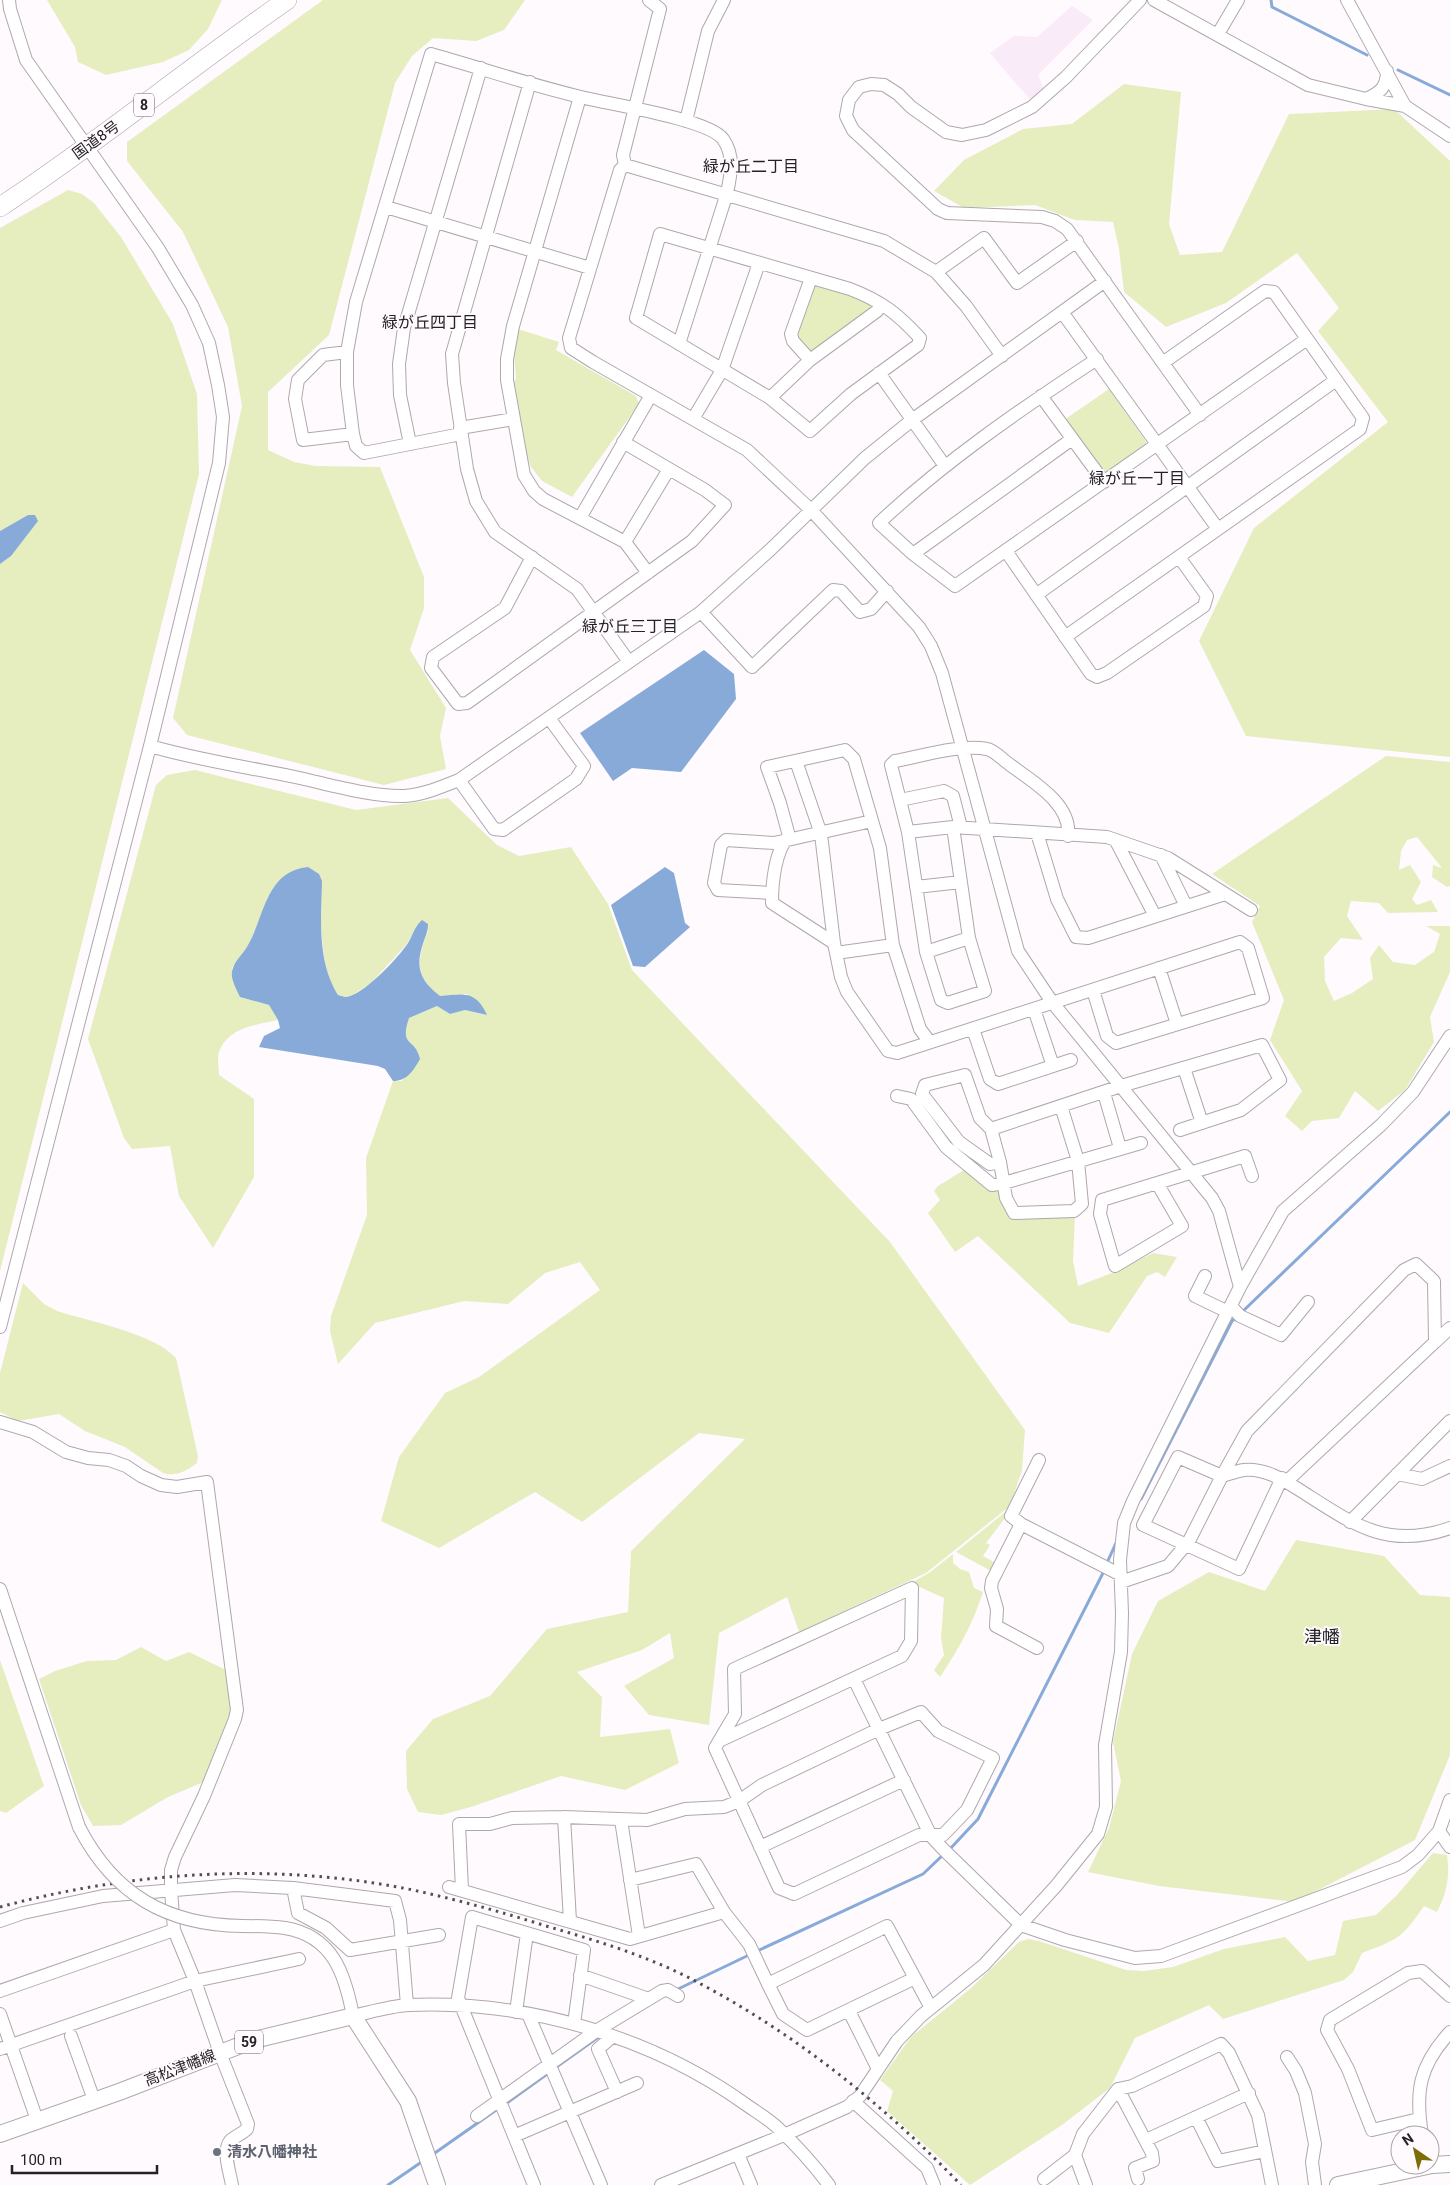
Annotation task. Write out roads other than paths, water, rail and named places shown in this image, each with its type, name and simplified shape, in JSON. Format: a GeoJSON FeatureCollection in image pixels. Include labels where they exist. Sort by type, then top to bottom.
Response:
{"type":"FeatureCollection","features":[{"type":"Feature","properties":{"kind":"highway","name":"国道8号"},"geometry":{"type":"LineString","coordinates":[[0,207],[86,148],[246,28],[287,0]]}},
{"type":"Feature","properties":{"kind":"main road","name":"高松津幡線"},"geometry":{"type":"LineString","coordinates":[[0,2134],[254,2040],[353,2016]]}},
{"type":"Feature","properties":{"kind":"main road"},"geometry":{"type":"LineString","coordinates":[[353,2016],[408,2101],[437,2185]]}},
{"type":"Feature","properties":{"kind":"main road"},"geometry":{"type":"LineString","coordinates":[[1338,2185],[1390,2174]]}},
{"type":"Feature","properties":{"kind":"street"},"geometry":{"type":"LineString","coordinates":[[0,1327],[150,746],[218,463],[223,416],[209,343],[192,305],[158,248],[26,60],[9,0]]}},
{"type":"Feature","properties":{"kind":"street"},"geometry":{"type":"LineString","coordinates":[[625,164],[623,155],[660,9],[649,0]]}},
{"type":"Feature","properties":{"kind":"street"},"geometry":{"type":"LineString","coordinates":[[686,121],[708,31],[724,0]]}},
{"type":"Feature","properties":{"kind":"street"},"geometry":{"type":"LineString","coordinates":[[1140,0],[1066,77],[1032,107],[986,130],[962,135],[946,132],[884,85],[871,84],[859,87],[849,100],[846,116],[854,130],[938,209],[947,212],[1042,217],[1055,221],[1067,229],[1164,362],[1200,415]]}},
{"type":"Feature","properties":{"kind":"street"},"geometry":{"type":"LineString","coordinates":[[1154,0],[1308,84],[1366,99],[1405,106],[1450,136]]}},
{"type":"Feature","properties":{"kind":"street"},"geometry":{"type":"LineString","coordinates":[[1218,34],[1238,0]]}},
{"type":"Feature","properties":{"kind":"street"},"geometry":{"type":"LineString","coordinates":[[1347,0],[1405,106]]}},
{"type":"Feature","properties":{"kind":"street"},"geometry":{"type":"LineString","coordinates":[[514,419],[364,453],[356,446],[353,434],[347,385],[347,352],[356,302],[386,208],[430,54],[580,97],[636,108],[686,121],[711,130],[722,137],[731,155],[732,170],[727,193],[679,344]]}},
{"type":"Feature","properties":{"kind":"street"},"geometry":{"type":"LineString","coordinates":[[410,444],[400,395],[399,364],[404,328],[481,68]]}},
{"type":"Feature","properties":{"kind":"street"},"geometry":{"type":"LineString","coordinates":[[1366,99],[1381,92],[1385,86],[1387,71]]}},
{"type":"Feature","properties":{"kind":"street"},"geometry":{"type":"LineString","coordinates":[[530,82],[452,354],[454,383],[467,469],[476,501],[496,532],[577,588],[629,662]]}},
{"type":"Feature","properties":{"kind":"street"},"geometry":{"type":"LineString","coordinates":[[580,97],[512,326],[506,380],[524,475],[529,483],[543,499],[625,542],[648,574]]}},
{"type":"Feature","properties":{"kind":"street"},"geometry":{"type":"LineString","coordinates":[[625,164],[884,241],[936,272],[966,306],[1002,356]]}},
{"type":"Feature","properties":{"kind":"street"},"geometry":{"type":"LineString","coordinates":[[625,164],[620,170],[569,338],[571,348],[747,450],[811,510],[888,591],[919,627],[931,646],[942,673],[1018,951],[1052,1002],[1212,1198],[1219,1211],[1240,1287]]}},
{"type":"Feature","properties":{"kind":"street"},"geometry":{"type":"LineString","coordinates":[[386,208],[590,268]]}},
{"type":"Feature","properties":{"kind":"street"},"geometry":{"type":"LineString","coordinates":[[660,234],[759,263],[850,289],[875,299],[898,315],[920,338],[918,345],[851,394],[810,431],[770,398],[636,318],[660,234]]}},
{"type":"Feature","properties":{"kind":"street"},"geometry":{"type":"LineString","coordinates":[[936,272],[984,238],[1016,283],[1077,241]]}},
{"type":"Feature","properties":{"kind":"street"},"geometry":{"type":"LineString","coordinates":[[693,419],[722,370],[759,263]]}},
{"type":"Feature","properties":{"kind":"street"},"geometry":{"type":"LineString","coordinates":[[810,360],[793,341],[791,334],[811,278]]}},
{"type":"Feature","properties":{"kind":"street"},"geometry":{"type":"LineString","coordinates":[[150,746],[190,758],[240,766],[362,791],[403,796],[425,793],[459,780],[701,612],[865,458],[912,420],[1105,281]]}},
{"type":"Feature","properties":{"kind":"street"},"geometry":{"type":"LineString","coordinates":[[1065,637],[1360,429],[1363,418],[1274,292],[1265,292],[1164,362]]}},
{"type":"Feature","properties":{"kind":"street"},"geometry":{"type":"LineString","coordinates":[[770,398],[810,360],[877,311],[882,305]]}},
{"type":"Feature","properties":{"kind":"street"},"geometry":{"type":"LineString","coordinates":[[1062,312],[1218,529]]}},
{"type":"Feature","properties":{"kind":"street"},"geometry":{"type":"LineString","coordinates":[[1097,359],[1041,396],[945,466],[912,492],[878,523],[913,554],[955,586],[1307,339]]}},
{"type":"Feature","properties":{"kind":"street"},"geometry":{"type":"LineString","coordinates":[[347,352],[323,355],[298,380],[294,399],[303,440],[353,434]]}},
{"type":"Feature","properties":{"kind":"street"},"geometry":{"type":"LineString","coordinates":[[879,373],[945,466]]}},
{"type":"Feature","properties":{"kind":"street"},"geometry":{"type":"LineString","coordinates":[[1036,595],[1188,488],[1336,380]]}},
{"type":"Feature","properties":{"kind":"street"},"geometry":{"type":"LineString","coordinates":[[580,518],[651,395]]}},
{"type":"Feature","properties":{"kind":"street"},"geometry":{"type":"LineString","coordinates":[[1041,396],[1104,482]]}},
{"type":"Feature","properties":{"kind":"street"},"geometry":{"type":"LineString","coordinates":[[913,554],[1072,439]]}},
{"type":"Feature","properties":{"kind":"street"},"geometry":{"type":"LineString","coordinates":[[532,557],[505,608],[433,657],[431,668],[458,704],[468,703],[648,574],[692,541],[725,505],[705,490],[623,442]]}},
{"type":"Feature","properties":{"kind":"street"},"geometry":{"type":"LineString","coordinates":[[625,542],[669,469]]}},
{"type":"Feature","properties":{"kind":"street"},"geometry":{"type":"LineString","coordinates":[[1006,551],[1091,674],[1097,678],[1204,606],[1207,596],[1179,557]]}},
{"type":"Feature","properties":{"kind":"street"},"geometry":{"type":"LineString","coordinates":[[701,612],[752,667],[833,590],[841,591],[860,612],[871,609],[888,591]]}},
{"type":"Feature","properties":{"kind":"street"},"geometry":{"type":"LineString","coordinates":[[459,780],[494,829],[503,830],[576,779],[584,766],[549,718]]}},
{"type":"Feature","properties":{"kind":"street"},"geometry":{"type":"LineString","coordinates":[[900,800],[944,791],[953,796],[961,882],[969,938],[985,991],[948,1003],[941,1000],[926,952],[908,832],[891,765],[895,761],[962,748],[989,749],[1049,795],[1063,814],[1069,827],[1068,836]]}},
{"type":"Feature","properties":{"kind":"street"},"geometry":{"type":"LineString","coordinates":[[893,946],[835,948],[772,903],[772,892],[779,854],[785,840],[790,836],[767,768],[845,750],[854,759],[880,848],[893,946],[920,1029],[930,1041]]}},
{"type":"Feature","properties":{"kind":"street"},"geometry":{"type":"LineString","coordinates":[[796,761],[821,834],[835,948],[841,977],[847,992],[888,1051],[897,1053],[1240,942],[1248,948],[1263,998],[1116,1043],[1107,1036],[1093,990]]}},
{"type":"Feature","properties":{"kind":"street"},"geometry":{"type":"LineString","coordinates":[[772,892],[718,890],[714,884],[721,845],[726,840],[774,843],[872,822]]}},
{"type":"Feature","properties":{"kind":"street"},"geometry":{"type":"LineString","coordinates":[[908,832],[957,827],[1068,836],[1107,837],[1161,855],[1251,910]]}},
{"type":"Feature","properties":{"kind":"street"},"geometry":{"type":"LineString","coordinates":[[1036,833],[1057,899],[1076,937],[1088,938],[1225,894]]}},
{"type":"Feature","properties":{"kind":"street"},"geometry":{"type":"LineString","coordinates":[[1116,840],[1155,916]]}},
{"type":"Feature","properties":{"kind":"street"},"geometry":{"type":"LineString","coordinates":[[1161,855],[1186,906]]}},
{"type":"Feature","properties":{"kind":"street"},"geometry":{"type":"LineString","coordinates":[[916,887],[961,882]]}},
{"type":"Feature","properties":{"kind":"street"},"geometry":{"type":"LineString","coordinates":[[926,952],[969,938]]}},
{"type":"Feature","properties":{"kind":"street"},"geometry":{"type":"LineString","coordinates":[[1159,968],[1177,1024]]}},
{"type":"Feature","properties":{"kind":"street"},"geometry":{"type":"LineString","coordinates":[[1034,1009],[1053,1066]]}},
{"type":"Feature","properties":{"kind":"street"},"geometry":{"type":"LineString","coordinates":[[973,1029],[990,1079],[998,1084],[1071,1060]]}},
{"type":"Feature","properties":{"kind":"street"},"geometry":{"type":"LineString","coordinates":[[661,2185],[686,2180],[738,2154],[847,2107],[862,2093],[896,2042],[931,2008],[984,1965],[1021,1925],[1098,1834],[1106,1807],[1106,1738],[1121,1652],[1121,1578],[1124,1523],[1133,1501],[1234,1312],[1240,1287],[1284,1211],[1381,1125],[1413,1092],[1450,1036]]}},
{"type":"Feature","properties":{"kind":"street"},"geometry":{"type":"LineString","coordinates":[[991,1129],[1122,1086],[1262,1045],[1280,1080],[1241,1110],[1180,1130]]}},
{"type":"Feature","properties":{"kind":"street"},"geometry":{"type":"LineString","coordinates":[[1184,1068],[1202,1123]]}},
{"type":"Feature","properties":{"kind":"street"},"geometry":{"type":"LineString","coordinates":[[1000,1162],[990,1164],[959,1142],[922,1094],[925,1085],[965,1075],[980,1118],[991,1129],[1000,1162],[1006,1198],[1014,1213],[1074,1210],[1082,1204],[1078,1161],[1060,1106]]}},
{"type":"Feature","properties":{"kind":"street"},"geometry":{"type":"LineString","coordinates":[[1104,1093],[1120,1148]]}},
{"type":"Feature","properties":{"kind":"street"},"geometry":{"type":"LineString","coordinates":[[897,1096],[911,1099],[946,1147],[992,1185],[1141,1143]]}},
{"type":"Feature","properties":{"kind":"street"},"geometry":{"type":"LineString","coordinates":[[1157,1183],[1182,1226],[1115,1266],[1100,1214],[1102,1200],[1192,1172],[1245,1156],[1252,1176]]}},
{"type":"Feature","properties":{"kind":"street"},"geometry":{"type":"LineString","coordinates":[[1121,1578],[1168,1566],[1187,1544],[1247,1431],[1404,1270],[1416,1264],[1434,1281],[1435,1342]]}},
{"type":"Feature","properties":{"kind":"street"},"geometry":{"type":"LineString","coordinates":[[1206,1276],[1195,1296],[1234,1312],[1281,1335],[1308,1302]]}},
{"type":"Feature","properties":{"kind":"street"},"geometry":{"type":"LineString","coordinates":[[1450,1328],[1284,1480],[1239,1569],[1143,1525],[1178,1457],[1222,1476],[1244,1470],[1261,1471],[1284,1480],[1350,1522],[1371,1531],[1401,1537],[1434,1534],[1450,1528]]}},
{"type":"Feature","properties":{"kind":"street"},"geometry":{"type":"LineString","coordinates":[[1350,1522],[1450,1421]]}},
{"type":"Feature","properties":{"kind":"street"},"geometry":{"type":"LineString","coordinates":[[0,1422],[33,1432],[66,1452],[117,1463],[161,1485],[177,1487],[207,1482],[237,1710],[204,1796],[174,1857],[171,1870],[171,1890],[174,1930],[248,2124],[247,2129],[231,2140],[228,2146],[227,2152],[232,2185]]}},
{"type":"Feature","properties":{"kind":"street"},"geometry":{"type":"LineString","coordinates":[[1039,1460],[1011,1516],[1021,1524],[1106,1567],[1121,1578]]}},
{"type":"Feature","properties":{"kind":"street"},"geometry":{"type":"LineString","coordinates":[[1397,1474],[1422,1479],[1450,1466]]}},
{"type":"Feature","properties":{"kind":"street"},"geometry":{"type":"LineString","coordinates":[[1021,1524],[992,1581],[991,1588],[997,1609],[996,1626],[1037,1648]]}},
{"type":"Feature","properties":{"kind":"street"},"geometry":{"type":"LineString","coordinates":[[719,1741],[854,1680],[902,1656],[911,1641],[912,1588],[734,1669],[735,1714],[719,1741],[715,1748],[739,1801],[760,1847],[779,1888],[794,1894],[919,1836],[943,1835],[967,1810],[993,1758],[938,1731],[920,1712],[879,1729],[762,1785],[739,1801],[724,1807],[685,1810],[647,1820],[564,1817],[512,1818],[490,1824],[460,1824],[456,1889],[630,1939],[724,1912]]}},
{"type":"Feature","properties":{"kind":"street"},"geometry":{"type":"LineString","coordinates":[[0,1589],[79,1827],[88,1844],[104,1866],[123,1886],[137,1897],[170,1914],[187,1920],[206,1924],[286,1928],[305,1935],[323,1946],[340,1968],[346,1981],[353,2016],[407,2005],[461,2006],[522,2013],[574,2024],[659,2054],[718,2084],[778,2128],[829,2185]]}},
{"type":"Feature","properties":{"kind":"street"},"geometry":{"type":"LineString","coordinates":[[854,1680],[931,1836],[943,1849],[1021,1925],[1065,1940],[1135,1958],[1162,1956],[1402,1867],[1418,1855],[1439,1831],[1450,1800]]}},
{"type":"Feature","properties":{"kind":"street"},"geometry":{"type":"LineString","coordinates":[[760,1847],[904,1780]]}},
{"type":"Feature","properties":{"kind":"street"},"geometry":{"type":"LineString","coordinates":[[564,1817],[570,1921]]}},
{"type":"Feature","properties":{"kind":"street"},"geometry":{"type":"LineString","coordinates":[[620,1820],[639,1936]]}},
{"type":"Feature","properties":{"kind":"street"},"geometry":{"type":"LineString","coordinates":[[1439,1831],[1450,1847]]}},
{"type":"Feature","properties":{"kind":"street"},"geometry":{"type":"LineString","coordinates":[[630,1880],[696,1864],[724,1912],[735,1924],[753,1953],[784,2014],[807,2030],[915,1978]]}},
{"type":"Feature","properties":{"kind":"street"},"geometry":{"type":"LineString","coordinates":[[0,1921],[23,1913],[103,1896],[235,1885],[293,1888],[395,1901],[400,1920],[407,2005]]}},
{"type":"Feature","properties":{"kind":"street"},"geometry":{"type":"LineString","coordinates":[[293,1888],[298,1913],[326,1928],[350,1950],[439,1935]]}},
{"type":"Feature","properties":{"kind":"street"},"geometry":{"type":"LineString","coordinates":[[534,2185],[458,1998],[472,1917],[584,1950],[574,2024]]}},
{"type":"Feature","properties":{"kind":"street"},"geometry":{"type":"LineString","coordinates":[[768,1984],[887,1926],[931,2008]]}},
{"type":"Feature","properties":{"kind":"street"},"geometry":{"type":"LineString","coordinates":[[0,1990],[174,1930]]}},
{"type":"Feature","properties":{"kind":"street"},"geometry":{"type":"LineString","coordinates":[[527,1933],[522,2013],[551,2069],[601,2185]]}},
{"type":"Feature","properties":{"kind":"street"},"geometry":{"type":"LineString","coordinates":[[5,2047],[195,1981],[299,1959]]}},
{"type":"Feature","properties":{"kind":"street"},"geometry":{"type":"LineString","coordinates":[[1419,2119],[1372,2130],[1348,2069],[1327,2030],[1330,2020],[1408,1973],[1422,1971],[1450,1996]]}},
{"type":"Feature","properties":{"kind":"street"},"geometry":{"type":"LineString","coordinates":[[580,1975],[649,1999]]}},
{"type":"Feature","properties":{"kind":"street"},"geometry":{"type":"LineString","coordinates":[[477,2116],[502,2104],[604,2034],[649,1999],[662,1991],[674,1994]]}},
{"type":"Feature","properties":{"kind":"street"},"geometry":{"type":"LineString","coordinates":[[849,2011],[878,2069]]}},
{"type":"Feature","properties":{"kind":"street"},"geometry":{"type":"LineString","coordinates":[[0,2014],[5,2047],[37,2120]]}},
{"type":"Feature","properties":{"kind":"street"},"geometry":{"type":"LineString","coordinates":[[1420,2125],[1418,2091],[1424,2068],[1437,2046],[1450,2032]]}},
{"type":"Feature","properties":{"kind":"street"},"geometry":{"type":"LineString","coordinates":[[604,2034],[598,2049],[617,2092]]}},
{"type":"Feature","properties":{"kind":"street"},"geometry":{"type":"LineString","coordinates":[[71,2036],[94,2100]]}},
{"type":"Feature","properties":{"kind":"street"},"geometry":{"type":"LineString","coordinates":[[1044,2179],[1075,2154],[1083,2134],[1118,2089],[1132,2086],[1221,2044],[1230,2053],[1258,2115],[1272,2185]]}},
{"type":"Feature","properties":{"kind":"street"},"geometry":{"type":"LineString","coordinates":[[1287,2057],[1296,2071],[1305,2093],[1315,2144],[1312,2162],[1315,2185]]}},
{"type":"Feature","properties":{"kind":"street"},"geometry":{"type":"LineString","coordinates":[[514,2136],[637,2084]]}},
{"type":"Feature","properties":{"kind":"street"},"geometry":{"type":"LineString","coordinates":[[1118,2089],[1152,2153],[1153,2161],[1135,2168],[1138,2179]]}},
{"type":"Feature","properties":{"kind":"street"},"geometry":{"type":"LineString","coordinates":[[1146,2140],[1249,2093]]}},
{"type":"Feature","properties":{"kind":"street"},"geometry":{"type":"LineString","coordinates":[[853,2101],[927,2168],[934,2185]]}},
{"type":"Feature","properties":{"kind":"street"},"geometry":{"type":"LineString","coordinates":[[1196,2117],[1218,2161],[1265,2151]]}},
{"type":"Feature","properties":{"kind":"street"},"geometry":{"type":"LineString","coordinates":[[738,2154],[751,2185]]}},
{"type":"Feature","properties":{"kind":"street"},"geometry":{"type":"LineString","coordinates":[[1075,2154],[1086,2185]]}},
{"type":"Feature","properties":{"kind":"water"},"geometry":{"type":"Polygon","coordinates":[[[28,515],[35,515],[38,521],[11,556],[0,564],[0,531],[28,515]]]}},
{"type":"Feature","properties":{"kind":"water"},"geometry":{"type":"Polygon","coordinates":[[[704,650],[734,674],[736,699],[681,772],[632,768],[613,781],[580,733],[704,650]]]}},
{"type":"Feature","properties":{"kind":"water"},"geometry":{"type":"Polygon","coordinates":[[[308,867],[319,874],[322,881],[321,925],[323,954],[331,982],[338,995],[345,997],[352,995],[370,984],[389,966],[408,943],[417,925],[422,920],[428,924],[419,960],[421,973],[428,985],[440,996],[468,995],[473,997],[483,1007],[487,1015],[465,1010],[450,1014],[437,1006],[409,1018],[406,1027],[407,1038],[418,1052],[420,1059],[415,1068],[406,1077],[398,1081],[393,1081],[385,1069],[378,1066],[259,1047],[264,1036],[280,1028],[278,1020],[269,1005],[240,997],[232,971],[248,945],[263,908],[275,886],[283,877],[294,870],[308,867]]]}},
{"type":"Feature","properties":{"kind":"water"},"geometry":{"type":"Polygon","coordinates":[[[665,867],[674,873],[685,923],[690,927],[645,967],[633,966],[611,905],[665,867]]]}},
{"type":"Feature","properties":{"kind":"waterway"},"geometry":{"type":"LineString","coordinates":[[1271,0],[1272,7],[1367,55]]}},
{"type":"Feature","properties":{"kind":"waterway"},"geometry":{"type":"LineString","coordinates":[[1398,70],[1450,95]]}},
{"type":"Feature","properties":{"kind":"waterway"},"geometry":{"type":"LineString","coordinates":[[1241,1313],[1450,1112]]}},
{"type":"Feature","properties":{"kind":"waterway"},"geometry":{"type":"LineString","coordinates":[[1141,1499],[1232,1321],[1237,1317]]}},
{"type":"Feature","properties":{"kind":"waterway"},"geometry":{"type":"LineString","coordinates":[[1106,1565],[1116,1543]]}},
{"type":"Feature","properties":{"kind":"waterway"},"geometry":{"type":"LineString","coordinates":[[949,1850],[978,1819],[1104,1571]]}},
{"type":"Feature","properties":{"kind":"waterway"},"geometry":{"type":"LineString","coordinates":[[755,1952],[923,1874],[944,1854]]}},
{"type":"Feature","properties":{"kind":"waterway"},"geometry":{"type":"LineString","coordinates":[[676,1990],[749,1955]]}},
{"type":"Feature","properties":{"kind":"waterway"},"geometry":{"type":"LineString","coordinates":[[555,2068],[600,2036]]}},
{"type":"Feature","properties":{"kind":"waterway"},"geometry":{"type":"LineString","coordinates":[[504,2105],[550,2072]]}},
{"type":"Feature","properties":{"kind":"waterway"},"geometry":{"type":"LineString","coordinates":[[432,2155],[499,2108]]}},
{"type":"Feature","properties":{"kind":"waterway"},"geometry":{"type":"LineString","coordinates":[[388,2185],[423,2161]]}},
{"type":"Feature","properties":{"kind":"railway"},"geometry":{"type":"LineString","coordinates":[[0,1907],[102,1885],[153,1878],[205,1874],[258,1874],[362,1881],[413,1890],[513,1916],[643,1957],[681,1974],[735,2003],[805,2049],[838,2074],[901,2127],[961,2185]]}},
{"type":"Feature","properties":{"kind":"place","name":"清水八幡神社"},"geometry":{"type":"Point","coordinates":[217,2152]}},
{"type":"Feature","properties":{"kind":"district","name":"緑が丘二丁目"},"geometry":{"type":"Point","coordinates":[751,166]}},
{"type":"Feature","properties":{"kind":"district","name":"緑が丘四丁目"},"geometry":{"type":"Point","coordinates":[430,322]}},
{"type":"Feature","properties":{"kind":"district","name":"緑が丘一丁目"},"geometry":{"type":"Point","coordinates":[1137,478]}},
{"type":"Feature","properties":{"kind":"district","name":"緑が丘三丁目"},"geometry":{"type":"Point","coordinates":[630,626]}},
{"type":"Feature","properties":{"kind":"district","name":"津幡"},"geometry":{"type":"Point","coordinates":[1322,1636]}}]}
